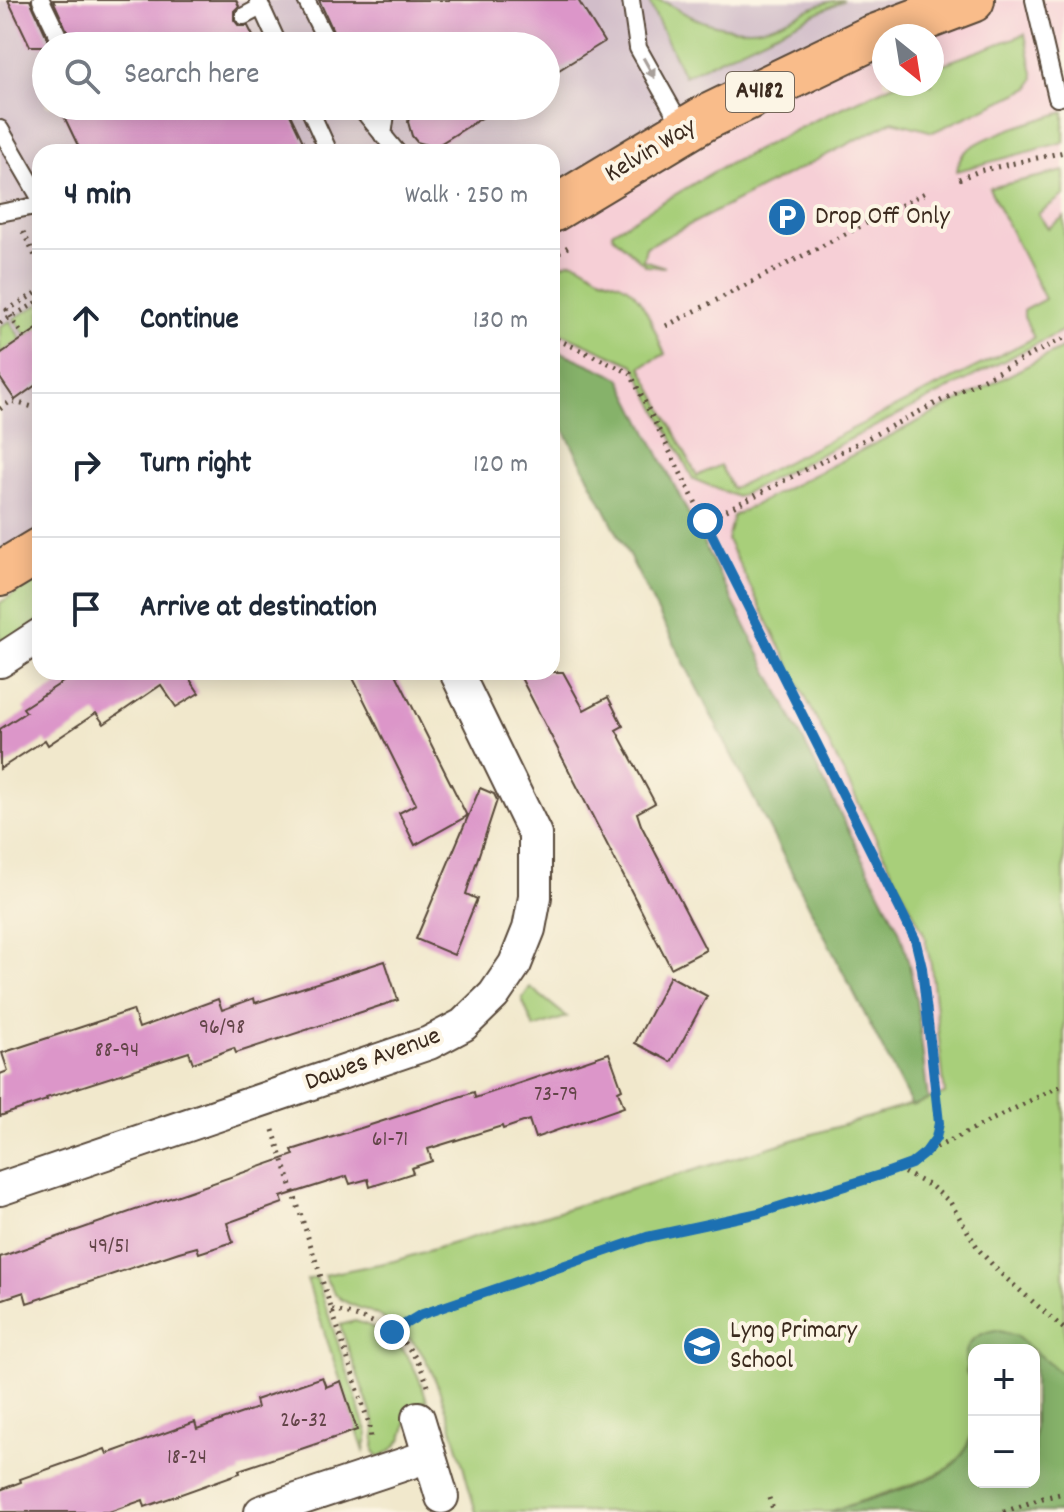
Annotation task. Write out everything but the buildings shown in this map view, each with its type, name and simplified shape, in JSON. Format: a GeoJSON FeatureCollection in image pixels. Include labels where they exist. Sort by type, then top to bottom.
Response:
{"type":"FeatureCollection","features":[{"type":"Feature","properties":{"kind":"main road","name":"Kelvin Way"},"geometry":{"type":"LineString","coordinates":[[560,205],[684,130],[869,39],[972,0]]}},
{"type":"Feature","properties":{"kind":"street"},"geometry":{"type":"LineString","coordinates":[[0,661],[32,640]]}},
{"type":"Feature","properties":{"kind":"street","name":"Dawes Avenue"},"geometry":{"type":"LineString","coordinates":[[0,1189],[429,1043],[463,1025],[494,995],[515,964],[529,929],[535,897],[535,834],[460,680]]}},
{"type":"Feature","properties":{"kind":"street"},"geometry":{"type":"LineString","coordinates":[[418,1418],[442,1497]]}},
{"type":"Feature","properties":{"kind":"street"},"geometry":{"type":"LineString","coordinates":[[261,1512],[429,1456]]}},
{"type":"Feature","properties":{"kind":"lane"},"geometry":{"type":"LineString","coordinates":[[41,0],[56,32]]}},
{"type":"Feature","properties":{"kind":"lane"},"geometry":{"type":"LineString","coordinates":[[306,0],[322,32]]}},
{"type":"Feature","properties":{"kind":"lane"},"geometry":{"type":"LineString","coordinates":[[631,0],[638,48],[684,130]]}},
{"type":"Feature","properties":{"kind":"lane"},"geometry":{"type":"LineString","coordinates":[[1034,0],[1060,97]]}},
{"type":"Feature","properties":{"kind":"lane"},"geometry":{"type":"LineString","coordinates":[[244,16],[259,4],[272,32]]}},
{"type":"Feature","properties":{"kind":"lane"},"geometry":{"type":"LineString","coordinates":[[314,120],[325,144]]}},
{"type":"Feature","properties":{"kind":"lane"},"geometry":{"type":"LineString","coordinates":[[370,120],[390,144]]}},
{"type":"Feature","properties":{"kind":"lane"},"geometry":{"type":"LineString","coordinates":[[383,136],[385,120]]}},
{"type":"Feature","properties":{"kind":"lane"},"geometry":{"type":"LineString","coordinates":[[0,129],[32,184]]}},
{"type":"Feature","properties":{"kind":"lane"},"geometry":{"type":"LineString","coordinates":[[0,213],[32,207]]}},
{"type":"Feature","properties":{"kind":"path"},"geometry":{"type":"LineString","coordinates":[[959,179],[979,171],[1064,152]]}},
{"type":"Feature","properties":{"kind":"path"},"geometry":{"type":"LineString","coordinates":[[666,326],[929,191]]}},
{"type":"Feature","properties":{"kind":"path"},"geometry":{"type":"LineString","coordinates":[[24,338],[7,310],[32,296]]}},
{"type":"Feature","properties":{"kind":"path"},"geometry":{"type":"LineString","coordinates":[[0,323],[32,305]]}},
{"type":"Feature","properties":{"kind":"path"},"geometry":{"type":"LineString","coordinates":[[705,521],[1064,338]]}},
{"type":"Feature","properties":{"kind":"path"},"geometry":{"type":"LineString","coordinates":[[560,341],[630,373],[915,939],[922,968],[939,1123],[936,1138],[926,1152]]}},
{"type":"Feature","properties":{"kind":"path"},"geometry":{"type":"LineString","coordinates":[[0,409],[11,401],[32,407]]}},
{"type":"Feature","properties":{"kind":"path"},"geometry":{"type":"LineString","coordinates":[[392,1332],[420,1315],[647,1237],[759,1213],[911,1164],[926,1152],[1064,1084]]}},
{"type":"Feature","properties":{"kind":"path"},"geometry":{"type":"LineString","coordinates":[[263,1099],[370,1427],[368,1455]]}},
{"type":"Feature","properties":{"kind":"path"},"geometry":{"type":"LineString","coordinates":[[896,1169],[932,1187],[950,1202],[979,1250],[999,1272],[1064,1329]]}},
{"type":"Feature","properties":{"kind":"path"},"geometry":{"type":"LineString","coordinates":[[1004,1512],[1064,1493]]}},
{"type":"Feature","properties":{"kind":"path"},"geometry":{"type":"LineString","coordinates":[[769,1498],[774,1512]]}},
{"type":"Feature","properties":{"kind":"shaded area"},"geometry":{"type":"Polygon","coordinates":[[[0,0],[972,0],[924,24],[872,24],[872,50],[560,206],[560,144],[32,144],[32,549],[0,574],[0,0]]]}},
{"type":"Feature","properties":{"kind":"shaded area"},"geometry":{"type":"Polygon","coordinates":[[[972,0],[1064,0],[1064,1053],[912,1106],[560,422],[560,205],[705,118],[872,38],[872,96],[944,96],[944,24],[909,24],[972,0]]]}},
{"type":"Feature","properties":{"kind":"green space"},"geometry":{"type":"Polygon","coordinates":[[[648,0],[665,2],[710,23],[749,29],[762,28],[820,5],[844,0],[684,76],[648,0]]]}},
{"type":"Feature","properties":{"kind":"green space"},"geometry":{"type":"Polygon","coordinates":[[[1025,34],[1034,78],[1030,88],[933,132],[893,121],[646,247],[643,260],[665,267],[646,266],[613,236],[612,232],[715,171],[872,94],[944,96],[944,64],[1025,34]]]}},
{"type":"Feature","properties":{"kind":"green space"},"geometry":{"type":"Polygon","coordinates":[[[1064,112],[1064,142],[957,171],[964,153],[972,146],[1011,129],[1064,112]]]}},
{"type":"Feature","properties":{"kind":"green space"},"geometry":{"type":"Polygon","coordinates":[[[1064,171],[1064,195],[1038,214],[1048,228],[1064,217],[1064,330],[737,497],[693,479],[634,365],[560,333],[560,267],[577,263],[631,291],[644,307],[665,354],[641,367],[697,476],[720,465],[732,489],[1034,338],[1024,310],[1045,299],[989,188],[1064,171]]]}},
{"type":"Feature","properties":{"kind":"green space"},"geometry":{"type":"Polygon","coordinates":[[[32,308],[32,332],[26,336],[14,318],[32,308]]]}},
{"type":"Feature","properties":{"kind":"green space"},"geometry":{"type":"Polygon","coordinates":[[[10,321],[21,340],[0,354],[0,326],[10,321]]]}},
{"type":"Feature","properties":{"kind":"green space"},"geometry":{"type":"Polygon","coordinates":[[[1064,347],[1064,1465],[1040,1426],[1040,1344],[980,1344],[972,1340],[968,1344],[966,1372],[968,1442],[962,1456],[949,1468],[924,1480],[829,1512],[476,1512],[443,1399],[425,1358],[415,1344],[390,1323],[342,1300],[324,1275],[394,1261],[945,1094],[931,965],[924,934],[727,540],[733,516],[1064,347]]]}},
{"type":"Feature","properties":{"kind":"green space"},"geometry":{"type":"Polygon","coordinates":[[[560,352],[620,378],[899,930],[915,993],[928,1100],[912,1106],[560,422],[560,352]]]}},
{"type":"Feature","properties":{"kind":"green space"},"geometry":{"type":"Polygon","coordinates":[[[32,582],[32,625],[0,647],[0,603],[32,582]]]}},
{"type":"Feature","properties":{"kind":"green space"},"geometry":{"type":"Polygon","coordinates":[[[530,987],[567,1017],[534,1028],[522,999],[530,987]]]}},
{"type":"Feature","properties":{"kind":"green space"},"geometry":{"type":"Polygon","coordinates":[[[316,1277],[368,1434],[364,1451],[307,1280],[316,1277]]]}},
{"type":"Feature","properties":{"kind":"green space"},"geometry":{"type":"Polygon","coordinates":[[[355,1321],[383,1333],[403,1350],[417,1373],[427,1401],[407,1408],[402,1438],[394,1448],[379,1457],[374,1451],[375,1424],[340,1325],[355,1321]]]}},
{"type":"Feature","properties":{"kind":"green space"},"geometry":{"type":"Polygon","coordinates":[[[996,1330],[1016,1336],[1025,1344],[970,1344],[985,1333],[996,1330]]]}},
{"type":"Feature","properties":{"kind":"green space"},"geometry":{"type":"Polygon","coordinates":[[[968,1348],[968,1373],[965,1358],[968,1348]]]}},
{"type":"Feature","properties":{"kind":"green space"},"geometry":{"type":"Polygon","coordinates":[[[1040,1356],[1064,1373],[1064,1512],[829,1512],[911,1486],[942,1473],[960,1458],[968,1444],[968,1488],[1040,1488],[1040,1356]]]}},
{"type":"Feature","properties":{"kind":"place","name":"Drop Off Only"},"geometry":{"type":"Point","coordinates":[787,217]}},
{"type":"Feature","properties":{"kind":"place","name":"Lyng Primary School"},"geometry":{"type":"Point","coordinates":[702,1346]}},
{"type":"Feature","properties":{"kind":"route"},"geometry":{"type":"LineString","coordinates":[[392,1332],[420,1315],[647,1237],[759,1213],[883,1174],[911,1164],[926,1152],[936,1138],[939,1123],[922,968],[915,939],[705,521]]}}]}
